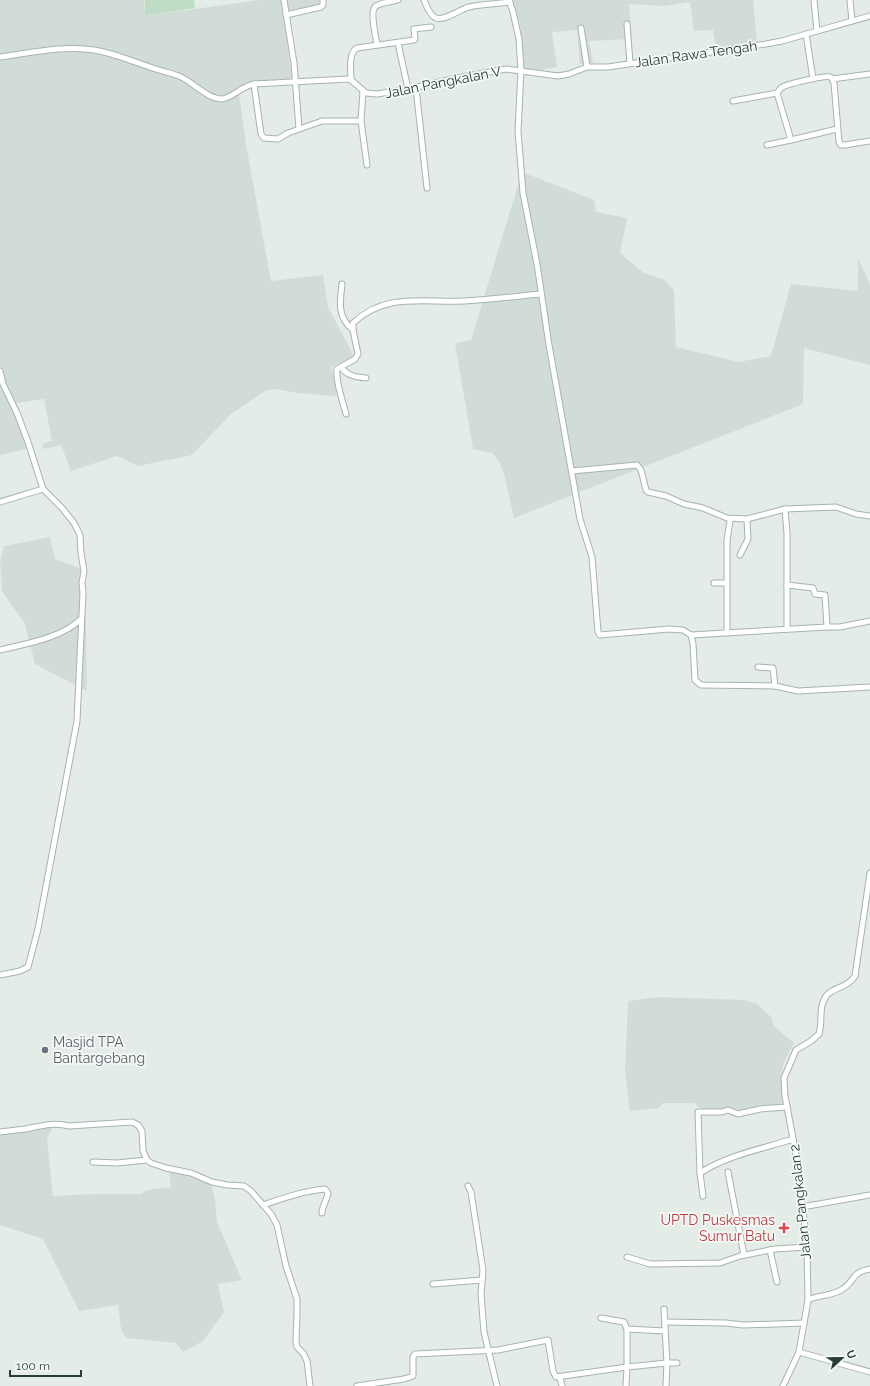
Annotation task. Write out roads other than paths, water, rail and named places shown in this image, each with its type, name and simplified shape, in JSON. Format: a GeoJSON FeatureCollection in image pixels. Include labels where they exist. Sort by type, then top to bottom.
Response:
{"type":"FeatureCollection","features":[{"type":"Feature","properties":{"kind":"street"},"geometry":{"type":"LineString","coordinates":[[284,0],[296,81],[299,129]]}},
{"type":"Feature","properties":{"kind":"street"},"geometry":{"type":"LineString","coordinates":[[286,15],[321,7],[323,5],[323,0]]}},
{"type":"Feature","properties":{"kind":"street"},"geometry":{"type":"LineString","coordinates":[[377,45],[373,9],[376,6],[398,0]]}},
{"type":"Feature","properties":{"kind":"street"},"geometry":{"type":"LineString","coordinates":[[424,0],[434,17],[439,18],[451,15],[468,7],[510,1],[519,40],[521,71],[518,131],[523,193],[580,519],[592,557],[598,632],[600,635],[669,629],[684,630],[691,634],[727,633],[840,627],[870,621]]}},
{"type":"Feature","properties":{"kind":"street"},"geometry":{"type":"LineString","coordinates":[[814,0],[817,31]]}},
{"type":"Feature","properties":{"kind":"street"},"geometry":{"type":"LineString","coordinates":[[850,0],[852,21]]}},
{"type":"Feature","properties":{"kind":"street","name":"Jalan Rawa Tengah"},"geometry":{"type":"LineString","coordinates":[[521,71],[558,76],[569,74],[587,67],[608,67],[766,44],[870,16]]}},
{"type":"Feature","properties":{"kind":"street"},"geometry":{"type":"LineString","coordinates":[[627,24],[630,63]]}},
{"type":"Feature","properties":{"kind":"street"},"geometry":{"type":"LineString","coordinates":[[351,80],[352,54],[356,48],[414,40],[415,28],[431,27]]}},
{"type":"Feature","properties":{"kind":"street"},"geometry":{"type":"LineString","coordinates":[[581,28],[587,67]]}},
{"type":"Feature","properties":{"kind":"street"},"geometry":{"type":"LineString","coordinates":[[806,34],[813,79]]}},
{"type":"Feature","properties":{"kind":"street"},"geometry":{"type":"LineString","coordinates":[[398,43],[408,89]]}},
{"type":"Feature","properties":{"kind":"street"},"geometry":{"type":"LineString","coordinates":[[0,56],[67,49],[89,49],[117,54],[180,77],[209,95],[220,99],[226,98],[243,87],[254,84],[296,81],[351,80],[363,91],[361,121],[367,165]]}},
{"type":"Feature","properties":{"kind":"street","name":"Jalan Pangkalan V"},"geometry":{"type":"LineString","coordinates":[[363,91],[369,94],[377,94],[416,88],[490,71],[506,69],[521,71]]}},
{"type":"Feature","properties":{"kind":"street"},"geometry":{"type":"LineString","coordinates":[[733,101],[777,93],[782,88],[828,76],[832,79],[870,74]]}},
{"type":"Feature","properties":{"kind":"street"},"geometry":{"type":"LineString","coordinates":[[832,79],[834,83],[839,142],[842,145],[870,141]]}},
{"type":"Feature","properties":{"kind":"street"},"geometry":{"type":"LineString","coordinates":[[254,84],[262,136],[264,138],[278,139],[288,132],[322,121],[361,121]]}},
{"type":"Feature","properties":{"kind":"street"},"geometry":{"type":"LineString","coordinates":[[416,88],[427,188]]}},
{"type":"Feature","properties":{"kind":"street"},"geometry":{"type":"LineString","coordinates":[[777,93],[791,140]]}},
{"type":"Feature","properties":{"kind":"street"},"geometry":{"type":"LineString","coordinates":[[767,145],[837,129]]}},
{"type":"Feature","properties":{"kind":"street"},"geometry":{"type":"LineString","coordinates":[[342,284],[340,307],[344,321],[353,330]]}},
{"type":"Feature","properties":{"kind":"street"},"geometry":{"type":"LineString","coordinates":[[346,414],[341,396],[337,369],[355,359],[358,354],[353,323],[358,318],[378,306],[388,304],[423,300],[464,301],[541,294]]}},
{"type":"Feature","properties":{"kind":"street"},"geometry":{"type":"LineString","coordinates":[[341,367],[345,373],[349,375],[366,378]]}},
{"type":"Feature","properties":{"kind":"street"},"geometry":{"type":"LineString","coordinates":[[0,371],[1,384],[16,413],[28,442],[43,489],[78,528],[84,571],[82,583],[83,594],[76,721],[38,929],[28,967],[20,971],[0,975]]}},
{"type":"Feature","properties":{"kind":"street"},"geometry":{"type":"LineString","coordinates":[[572,471],[637,465],[641,470],[646,490],[648,492],[666,496],[684,504],[703,508],[727,518],[747,519],[785,509],[836,507],[856,514],[870,516]]}},
{"type":"Feature","properties":{"kind":"street"},"geometry":{"type":"LineString","coordinates":[[0,502],[43,489]]}},
{"type":"Feature","properties":{"kind":"street"},"geometry":{"type":"LineString","coordinates":[[785,509],[787,533],[787,629]]}},
{"type":"Feature","properties":{"kind":"street"},"geometry":{"type":"LineString","coordinates":[[740,555],[748,539],[747,519]]}},
{"type":"Feature","properties":{"kind":"street"},"geometry":{"type":"LineString","coordinates":[[727,633],[727,540],[730,521]]}},
{"type":"Feature","properties":{"kind":"street"},"geometry":{"type":"LineString","coordinates":[[714,583],[727,583]]}},
{"type":"Feature","properties":{"kind":"street"},"geometry":{"type":"LineString","coordinates":[[787,585],[813,588],[815,594],[825,595],[827,627]]}},
{"type":"Feature","properties":{"kind":"street"},"geometry":{"type":"LineString","coordinates":[[0,650],[26,644],[72,626],[81,619]]}},
{"type":"Feature","properties":{"kind":"street"},"geometry":{"type":"LineString","coordinates":[[691,634],[695,680],[701,685],[775,686],[798,691],[870,687]]}},
{"type":"Feature","properties":{"kind":"street"},"geometry":{"type":"LineString","coordinates":[[758,667],[774,668],[775,686]]}},
{"type":"Feature","properties":{"kind":"street","name":"Jalan Pangkalan 2"},"geometry":{"type":"LineString","coordinates":[[783,1386],[798,1352],[808,1300],[807,1247],[793,1139],[784,1088],[784,1078],[796,1050],[817,1036],[820,1030],[820,1013],[823,1002],[828,994],[852,981],[870,873]]}},
{"type":"Feature","properties":{"kind":"street"},"geometry":{"type":"LineString","coordinates":[[703,1196],[700,1173],[698,1112],[728,1110],[738,1114],[760,1109],[787,1107]]}},
{"type":"Feature","properties":{"kind":"street"},"geometry":{"type":"LineString","coordinates":[[0,1132],[48,1124],[75,1126],[132,1122],[138,1125],[142,1131],[143,1151],[146,1160]]}},
{"type":"Feature","properties":{"kind":"street"},"geometry":{"type":"LineString","coordinates":[[700,1173],[709,1167],[732,1157],[793,1139]]}},
{"type":"Feature","properties":{"kind":"street"},"geometry":{"type":"LineString","coordinates":[[93,1162],[117,1163],[146,1160],[157,1166],[187,1172],[212,1182],[226,1185],[244,1186],[251,1191],[272,1214],[277,1225],[286,1266],[295,1291],[298,1312],[297,1347],[303,1353],[307,1361],[310,1386]]}},
{"type":"Feature","properties":{"kind":"street"},"geometry":{"type":"LineString","coordinates":[[728,1172],[744,1256]]}},
{"type":"Feature","properties":{"kind":"street"},"geometry":{"type":"LineString","coordinates":[[468,1186],[471,1192],[483,1270],[481,1294],[484,1332],[497,1386]]}},
{"type":"Feature","properties":{"kind":"street"},"geometry":{"type":"LineString","coordinates":[[263,1204],[307,1191],[325,1189],[328,1193],[322,1213]]}},
{"type":"Feature","properties":{"kind":"street"},"geometry":{"type":"LineString","coordinates":[[802,1207],[870,1195]]}},
{"type":"Feature","properties":{"kind":"street"},"geometry":{"type":"LineString","coordinates":[[626,1257],[650,1264],[720,1262],[770,1250],[807,1247]]}},
{"type":"Feature","properties":{"kind":"street"},"geometry":{"type":"LineString","coordinates":[[770,1250],[777,1282]]}},
{"type":"Feature","properties":{"kind":"street"},"geometry":{"type":"LineString","coordinates":[[808,1300],[816,1296],[839,1291],[850,1284],[853,1276],[857,1273],[870,1269]]}},
{"type":"Feature","properties":{"kind":"street"},"geometry":{"type":"LineString","coordinates":[[433,1284],[482,1280]]}},
{"type":"Feature","properties":{"kind":"street"},"geometry":{"type":"LineString","coordinates":[[664,1309],[667,1362],[666,1386]]}},
{"type":"Feature","properties":{"kind":"street"},"geometry":{"type":"LineString","coordinates":[[601,1318],[624,1322],[627,1329],[626,1386]]}},
{"type":"Feature","properties":{"kind":"street"},"geometry":{"type":"LineString","coordinates":[[665,1322],[726,1323],[743,1325],[804,1323]]}},
{"type":"Feature","properties":{"kind":"street"},"geometry":{"type":"LineString","coordinates":[[627,1329],[665,1331]]}},
{"type":"Feature","properties":{"kind":"street"},"geometry":{"type":"LineString","coordinates":[[356,1386],[404,1379],[413,1376],[412,1357],[415,1354],[470,1352],[512,1348],[548,1340],[554,1375],[556,1377],[667,1362],[677,1363]]}},
{"type":"Feature","properties":{"kind":"street"},"geometry":{"type":"LineString","coordinates":[[798,1352],[870,1372]]}},
{"type":"Feature","properties":{"kind":"street"},"geometry":{"type":"LineString","coordinates":[[560,1377],[562,1386]]}},
{"type":"Feature","properties":{"kind":"place","name":"Masjid TPA Bantargebang"},"geometry":{"type":"Point","coordinates":[45,1050]}},
{"type":"Feature","properties":{"kind":"place","name":"UPTD Puskesmas Sumur Batu"},"geometry":{"type":"Point","coordinates":[784,1228]}}]}
